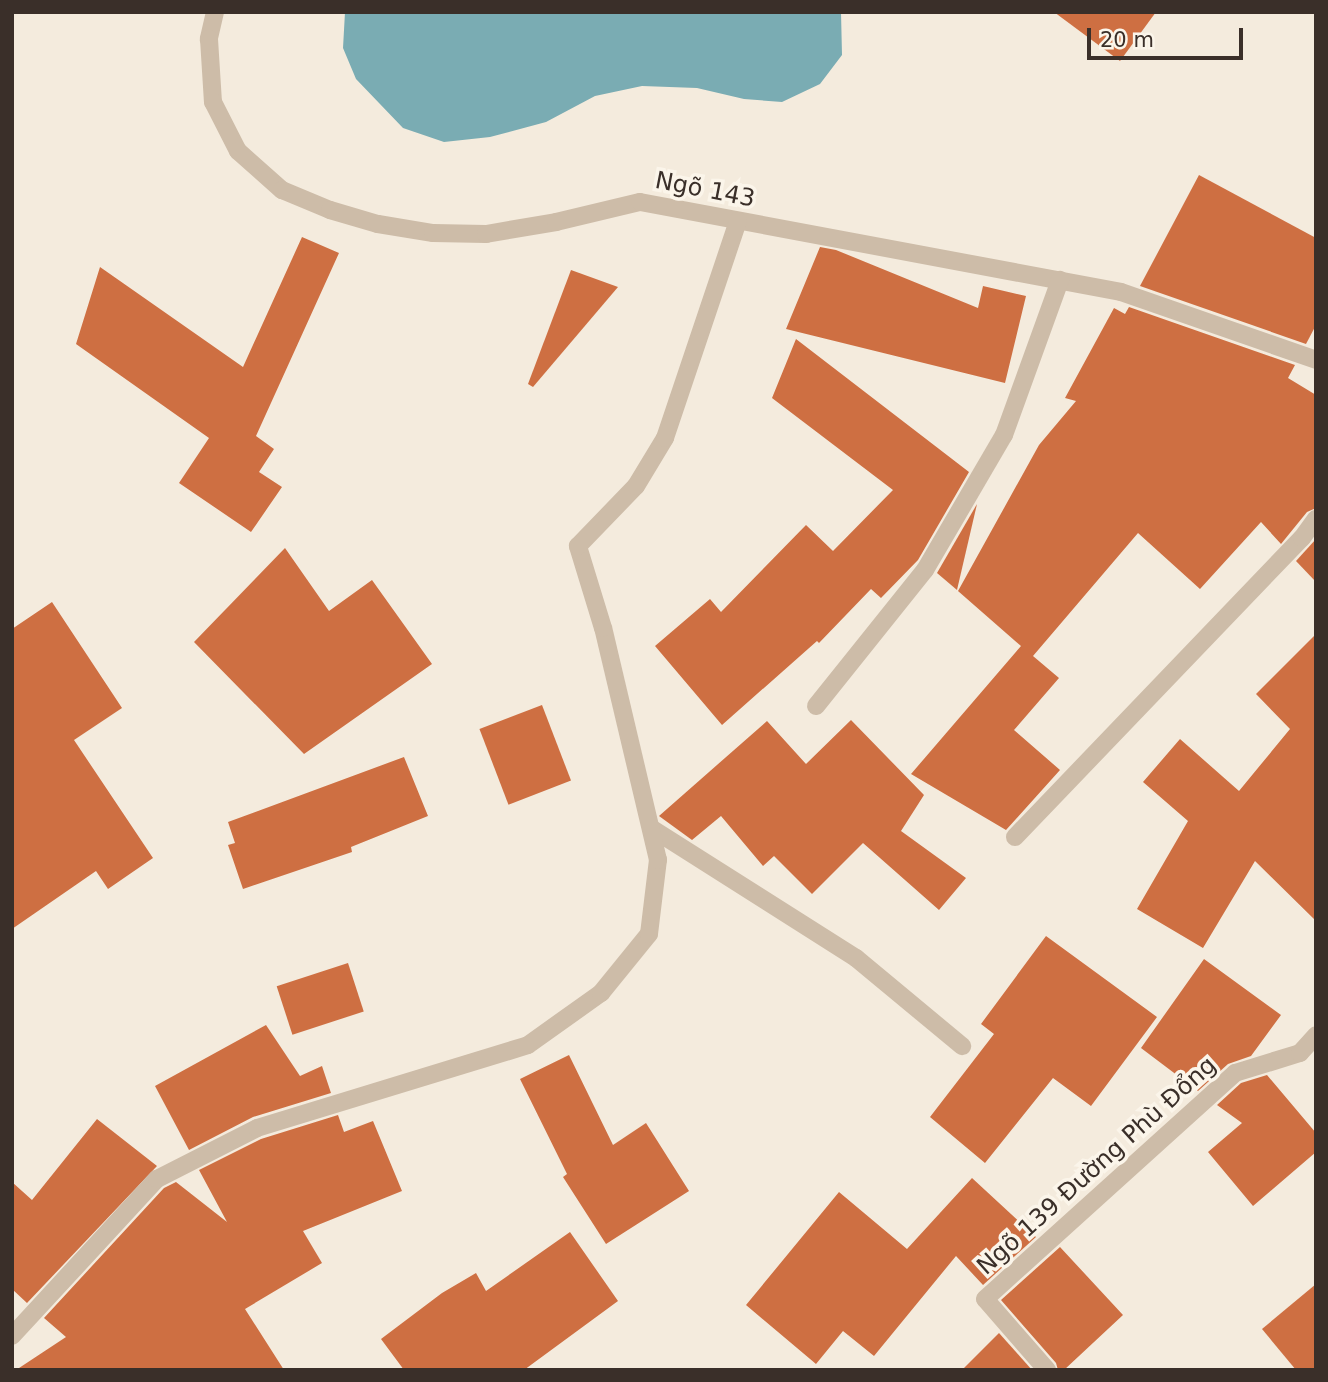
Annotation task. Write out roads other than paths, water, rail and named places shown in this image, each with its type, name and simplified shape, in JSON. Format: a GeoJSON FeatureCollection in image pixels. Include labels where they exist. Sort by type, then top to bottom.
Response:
{"type":"FeatureCollection","features":[{"type":"Feature","properties":{"kind":"street","name":"Ngõ 143"},"geometry":{"type":"LineString","coordinates":[[215,12],[209,39],[213,102],[238,151],[282,190],[330,210],[378,224],[459,234],[486,234],[556,222],[640,202],[1121,292],[1316,360]]}},
{"type":"Feature","properties":{"kind":"street"},"geometry":{"type":"LineString","coordinates":[[12,1336],[157,1179],[257,1128],[417,1082],[528,1045],[601,993],[649,934],[658,860],[603,628],[578,546],[636,486],[665,438],[738,221]]}},
{"type":"Feature","properties":{"kind":"street"},"geometry":{"type":"LineString","coordinates":[[817,706],[925,570],[1004,435],[1060,280]]}},
{"type":"Feature","properties":{"kind":"street"},"geometry":{"type":"LineString","coordinates":[[1015,837],[1302,538],[1316,519]]}},
{"type":"Feature","properties":{"kind":"street"},"geometry":{"type":"LineString","coordinates":[[651,828],[856,958],[962,1046]]}},
{"type":"Feature","properties":{"kind":"street","name":"Ngõ 139 Đường Phù Đổng"},"geometry":{"type":"LineString","coordinates":[[1047,1370],[985,1299],[1235,1073],[1300,1054],[1316,1035]]}},
{"type":"Feature","properties":{"kind":"water"},"geometry":{"type":"Polygon","coordinates":[[[345,12],[841,12],[842,55],[820,84],[782,102],[744,99],[697,88],[642,86],[595,96],[546,122],[490,137],[444,142],[403,128],[356,79],[343,48],[345,12]]]}}]}
